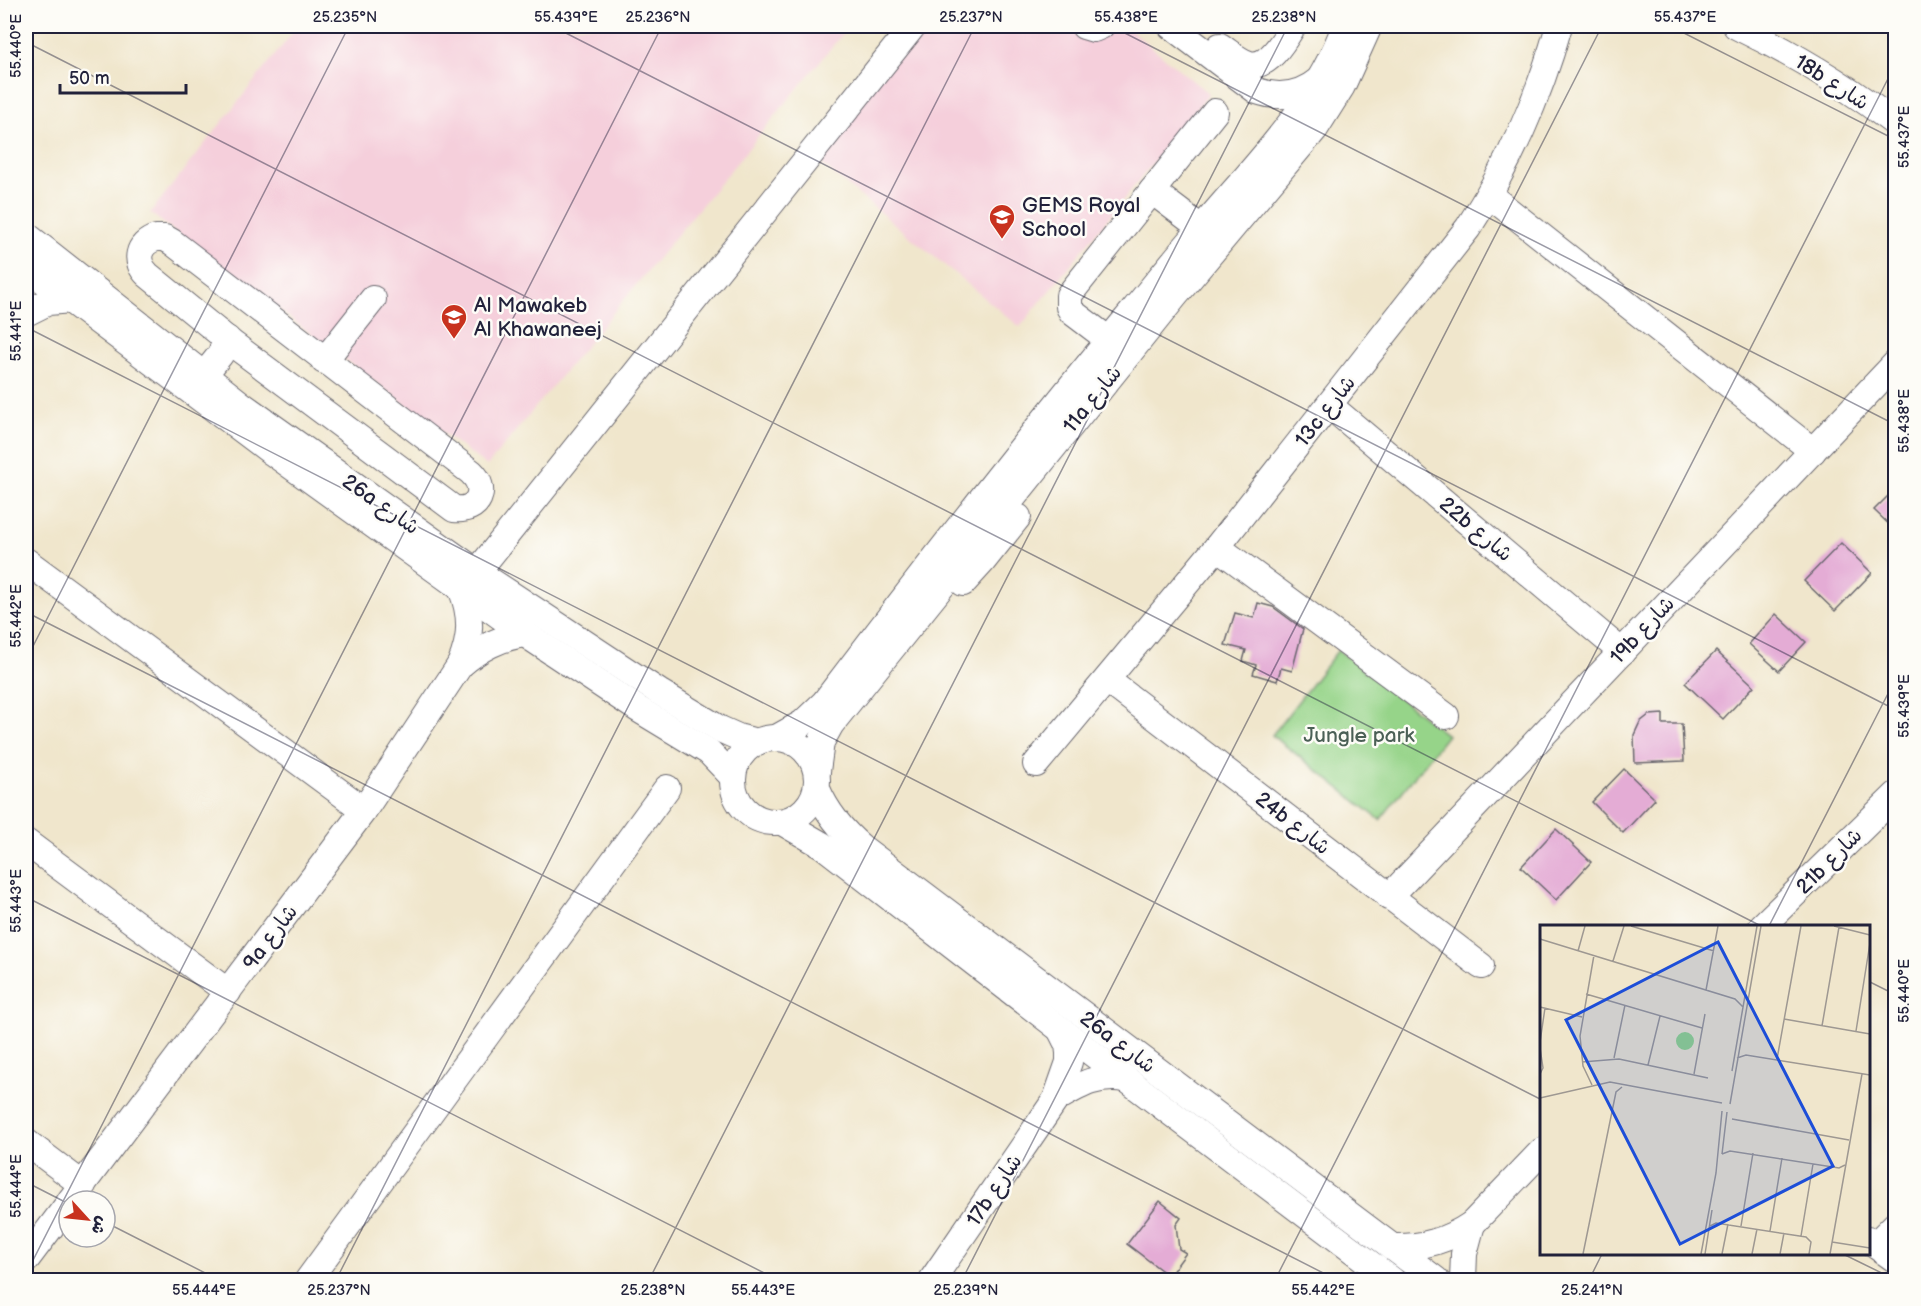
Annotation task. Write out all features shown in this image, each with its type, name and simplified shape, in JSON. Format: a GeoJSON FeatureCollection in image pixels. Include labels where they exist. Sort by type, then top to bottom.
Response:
{"type":"FeatureCollection","features":[{"type":"Feature","properties":{"kind":"street"},"geometry":{"type":"LineString","coordinates":[[469,580],[913,26]]}},
{"type":"Feature","properties":{"kind":"street"},"geometry":{"type":"LineString","coordinates":[[1084,26],[1094,29],[1101,26]]}},
{"type":"Feature","properties":{"kind":"street"},"geometry":{"type":"LineString","coordinates":[[1171,26],[1257,91],[1285,95],[1304,90],[1319,80]]}},
{"type":"Feature","properties":{"kind":"street"},"geometry":{"type":"LineString","coordinates":[[1192,43],[1197,40],[1209,40],[1243,62],[1258,64],[1266,60],[1293,26]]}},
{"type":"Feature","properties":{"kind":"street","name":"11a شارع"},"geometry":{"type":"LineString","coordinates":[[767,740],[803,723],[824,703],[958,528],[1108,340],[1201,228],[1271,150],[1297,116],[1319,80],[1345,26]]}},
{"type":"Feature","properties":{"kind":"street","name":"11a شارع"},"geometry":{"type":"LineString","coordinates":[[817,780],[818,752],[831,724],[1168,305],[1315,129],[1342,86],[1368,26]]}},
{"type":"Feature","properties":{"kind":"street"},"geometry":{"type":"LineString","coordinates":[[919,615],[947,597],[983,561],[1185,305],[1330,135],[1354,100],[1375,57],[1374,26]]}},
{"type":"Feature","properties":{"kind":"street","name":"13c شارع"},"geometry":{"type":"LineString","coordinates":[[1036,764],[1216,548],[1330,406],[1467,228],[1489,195],[1512,153],[1548,66],[1559,26]]}},
{"type":"Feature","properties":{"kind":"street","name":"18b شارع"},"geometry":{"type":"LineString","coordinates":[[1736,26],[1804,62],[1893,116]]}},
{"type":"Feature","properties":{"kind":"street"},"geometry":{"type":"LineString","coordinates":[[1257,91],[1271,119],[1271,150]]}},
{"type":"Feature","properties":{"kind":"street"},"geometry":{"type":"LineString","coordinates":[[1108,340],[1072,312],[1069,307],[1069,295],[1215,112]]}},
{"type":"Feature","properties":{"kind":"street"},"geometry":{"type":"LineString","coordinates":[[1152,191],[1201,228]]}},
{"type":"Feature","properties":{"kind":"street"},"geometry":{"type":"LineString","coordinates":[[1489,195],[1813,451]]}},
{"type":"Feature","properties":{"kind":"street","name":"26a شارع"},"geometry":{"type":"LineString","coordinates":[[26,235],[204,375],[357,487],[469,580],[525,633],[638,709],[708,752],[733,777]]}},
{"type":"Feature","properties":{"kind":"street"},"geometry":{"type":"LineString","coordinates":[[156,238],[165,238],[172,242],[322,359],[471,472],[481,486],[481,494],[477,502],[463,510],[454,509],[378,459],[298,391],[227,346],[142,270],[139,254],[142,246],[148,240],[156,238]]}},
{"type":"Feature","properties":{"kind":"street","name":"26a شارع"},"geometry":{"type":"LineString","coordinates":[[26,267],[206,404],[469,580],[710,723],[738,737],[767,740]]}},
{"type":"Feature","properties":{"kind":"street"},"geometry":{"type":"LineString","coordinates":[[298,391],[308,368],[322,359],[374,299]]}},
{"type":"Feature","properties":{"kind":"street"},"geometry":{"type":"LineString","coordinates":[[26,313],[48,302],[71,300]]}},
{"type":"Feature","properties":{"kind":"street"},"geometry":{"type":"LineString","coordinates":[[204,375],[227,346]]}},
{"type":"Feature","properties":{"kind":"street","name":"19b شارع"},"geometry":{"type":"LineString","coordinates":[[1389,897],[1896,363]]}},
{"type":"Feature","properties":{"kind":"street","name":"22b شارع"},"geometry":{"type":"LineString","coordinates":[[1330,406],[1622,652]]}},
{"type":"Feature","properties":{"kind":"street"},"geometry":{"type":"LineString","coordinates":[[357,487],[378,459]]}},
{"type":"Feature","properties":{"kind":"street"},"geometry":{"type":"LineString","coordinates":[[1216,548],[1446,716]]}},
{"type":"Feature","properties":{"kind":"street"},"geometry":{"type":"LineString","coordinates":[[26,561],[364,810]]}},
{"type":"Feature","properties":{"kind":"street","name":"9a شارع"},"geometry":{"type":"LineString","coordinates":[[79,1189],[364,810],[460,665],[467,651],[470,627],[467,603],[469,580]]}},
{"type":"Feature","properties":{"kind":"street","name":"9a شارع"},"geometry":{"type":"LineString","coordinates":[[460,665],[483,647],[510,636],[525,633]]}},
{"type":"Feature","properties":{"kind":"street","name":"24b شارع"},"geometry":{"type":"LineString","coordinates":[[1107,680],[1480,966]]}},
{"type":"Feature","properties":{"kind":"street"},"geometry":{"type":"LineString","coordinates":[[767,740],[789,740],[807,752],[813,761],[817,780],[808,807],[792,820],[782,822],[760,820],[742,807],[733,788],[733,777],[740,756],[767,740]]}},
{"type":"Feature","properties":{"kind":"street","name":"26a شارع"},"geometry":{"type":"LineString","coordinates":[[817,780],[835,822],[862,848],[1436,1281]]}},
{"type":"Feature","properties":{"kind":"street"},"geometry":{"type":"LineString","coordinates":[[308,1281],[667,788]]}},
{"type":"Feature","properties":{"kind":"street","name":"21b شارع"},"geometry":{"type":"LineString","coordinates":[[1764,925],[1896,795]]}},
{"type":"Feature","properties":{"kind":"street","name":"26a شارع"},"geometry":{"type":"LineString","coordinates":[[782,822],[822,845],[1126,1080],[1392,1281]]}},
{"type":"Feature","properties":{"kind":"street"},"geometry":{"type":"LineString","coordinates":[[26,842],[228,992]]}},
{"type":"Feature","properties":{"kind":"street","name":"17b شارع"},"geometry":{"type":"LineString","coordinates":[[932,1281],[1056,1099],[1070,1053],[1060,1029]]}},
{"type":"Feature","properties":{"kind":"street","name":"17b شارع"},"geometry":{"type":"LineString","coordinates":[[1056,1099],[1083,1083],[1093,1080],[1104,1078],[1126,1080]]}},
{"type":"Feature","properties":{"kind":"street"},"geometry":{"type":"LineString","coordinates":[[26,1142],[68,1189]]}},
{"type":"Feature","properties":{"kind":"street"},"geometry":{"type":"LineString","coordinates":[[1391,1247],[1434,1243],[1460,1232],[1472,1224],[1540,1153]]}},
{"type":"Feature","properties":{"kind":"street","name":"9a شارع"},"geometry":{"type":"LineString","coordinates":[[26,1260],[57,1219]]}},
{"type":"Feature","properties":{"kind":"street"},"geometry":{"type":"LineString","coordinates":[[1463,1281],[1464,1254],[1472,1224]]}},
{"type":"Feature","properties":{"kind":"street"},"geometry":{"type":"LineString","coordinates":[[1896,1224],[1872,1242],[1896,1260]]}},
{"type":"Feature","properties":{"kind":"shaded area","name":"Al Mawakeb Al Khawaneej"},"geometry":{"type":"Polygon","coordinates":[[[298,26],[849,26],[487,466],[150,213],[298,26]]]}},
{"type":"Feature","properties":{"kind":"shaded area","name":"GEMS Royal School"},"geometry":{"type":"Polygon","coordinates":[[[913,26],[1126,26],[1209,94],[1020,327],[809,154],[913,26]]]}},
{"type":"Feature","properties":{"kind":"green space","name":"Jungle park"},"geometry":{"type":"Polygon","coordinates":[[[1338,650],[1447,735],[1380,820],[1272,735],[1338,650]]]}},
{"type":"Feature","properties":{"kind":"building"},"geometry":{"type":"Polygon","coordinates":[[[1896,488],[1896,531],[1874,510],[1896,488]]]}},
{"type":"Feature","properties":{"kind":"building"},"geometry":{"type":"Polygon","coordinates":[[[1841,543],[1872,573],[1835,611],[1804,581],[1841,543]]]}},
{"type":"Feature","properties":{"kind":"building"},"geometry":{"type":"Polygon","coordinates":[[[1258,603],[1273,607],[1303,629],[1292,671],[1281,668],[1277,681],[1253,674],[1256,665],[1243,661],[1246,650],[1225,645],[1235,613],[1254,618],[1258,603]]]}},
{"type":"Feature","properties":{"kind":"building"},"geometry":{"type":"Polygon","coordinates":[[[1776,614],[1806,642],[1779,671],[1749,644],[1776,614]]]}},
{"type":"Feature","properties":{"kind":"building"},"geometry":{"type":"Polygon","coordinates":[[[1716,651],[1754,686],[1723,719],[1685,683],[1716,651]]]}},
{"type":"Feature","properties":{"kind":"building"},"geometry":{"type":"Polygon","coordinates":[[[1663,714],[1663,724],[1682,724],[1684,761],[1635,763],[1634,735],[1640,722],[1649,715],[1663,714]]]}},
{"type":"Feature","properties":{"kind":"building"},"geometry":{"type":"Polygon","coordinates":[[[1624,769],[1655,799],[1623,833],[1592,802],[1624,769]]]}},
{"type":"Feature","properties":{"kind":"building"},"geometry":{"type":"Polygon","coordinates":[[[1556,829],[1591,862],[1556,900],[1521,867],[1556,829]]]}},
{"type":"Feature","properties":{"kind":"building"},"geometry":{"type":"Polygon","coordinates":[[[1160,1201],[1181,1218],[1176,1225],[1179,1249],[1186,1253],[1169,1276],[1127,1244],[1160,1201]]]}},
{"type":"Feature","properties":{"kind":"place","name":"GEMS Royal School"},"geometry":{"type":"Point","coordinates":[1002,240]}},
{"type":"Feature","properties":{"kind":"place","name":"Al Mawakeb Al Khawaneej"},"geometry":{"type":"Point","coordinates":[454,340]}}]}
